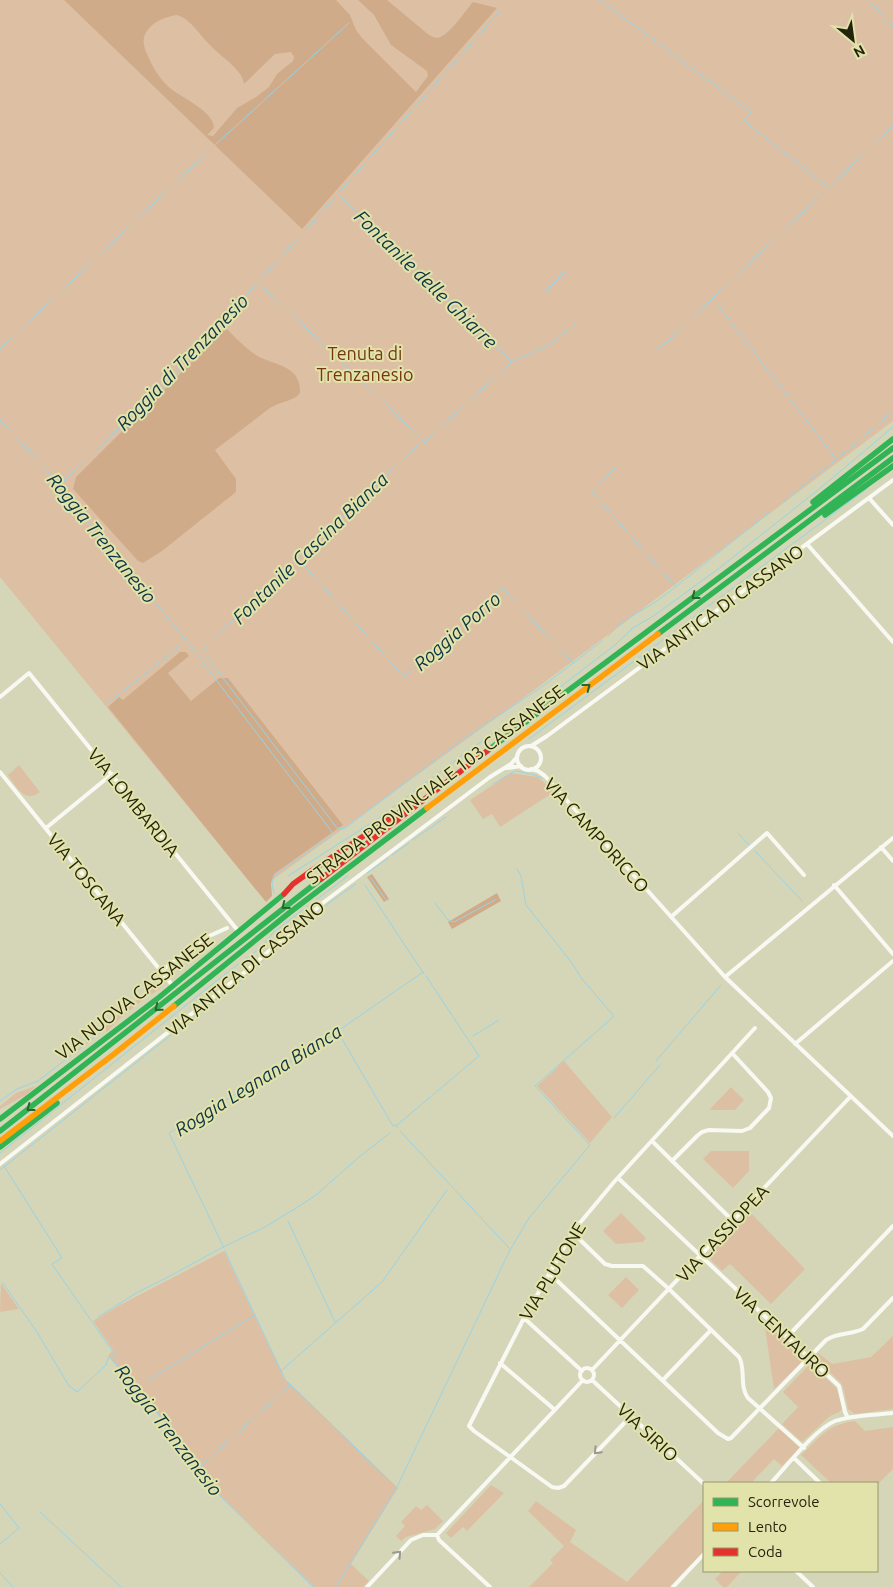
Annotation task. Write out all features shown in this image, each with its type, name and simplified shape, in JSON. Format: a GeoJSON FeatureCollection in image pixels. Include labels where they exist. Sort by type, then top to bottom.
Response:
{"type":"FeatureCollection","features":[{"type":"Feature","properties":{"kind":"main road"},"geometry":{"type":"LineString","coordinates":[[734,567],[893,439]]}},
{"type":"Feature","properties":{"kind":"main road","name":"STRADA PROVINCIALE 103 CASSANESE"},"geometry":{"type":"LineString","coordinates":[[0,1131],[434,791],[893,448]]}},
{"type":"Feature","properties":{"kind":"main road","name":"STRADA PROVINCIALE 103 CASSANESE"},"geometry":{"type":"LineString","coordinates":[[0,1141],[114,1054],[289,913],[893,458]]}},
{"type":"Feature","properties":{"kind":"main road"},"geometry":{"type":"LineString","coordinates":[[750,565],[781,546],[893,466]]}},
{"type":"Feature","properties":{"kind":"main road","name":"VIA NUOVA CASSANESE"},"geometry":{"type":"LineString","coordinates":[[0,1119],[173,986],[284,894],[293,884],[403,808],[434,791]]}},
{"type":"Feature","properties":{"kind":"main road"},"geometry":{"type":"LineString","coordinates":[[0,1147],[45,1113],[114,1054]]}},
{"type":"Feature","properties":{"kind":"street","name":"VIA ANTICA DI CASSANO"},"geometry":{"type":"LineString","coordinates":[[531,746],[893,480]]}},
{"type":"Feature","properties":{"kind":"street"},"geometry":{"type":"LineString","coordinates":[[869,498],[893,525]]}},
{"type":"Feature","properties":{"kind":"street"},"geometry":{"type":"LineString","coordinates":[[806,544],[893,642]]}},
{"type":"Feature","properties":{"kind":"street","name":"VIA LOMBARDIA"},"geometry":{"type":"LineString","coordinates":[[0,696],[29,673],[239,932]]}},
{"type":"Feature","properties":{"kind":"street"},"geometry":{"type":"LineString","coordinates":[[545,776],[539,751],[542,742],[547,736]]}},
{"type":"Feature","properties":{"kind":"street"},"geometry":{"type":"LineString","coordinates":[[539,751],[531,746],[522,748],[517,757],[521,766],[525,769],[531,770],[541,762]]}},
{"type":"Feature","properties":{"kind":"street","name":"VIA ANTICA DI CASSANO"},"geometry":{"type":"LineString","coordinates":[[0,1164],[250,968],[324,902],[513,762],[517,757]]}},
{"type":"Feature","properties":{"kind":"street","name":"VIA ANTICA DI CASSANO"},"geometry":{"type":"LineString","coordinates":[[492,776],[509,767],[521,766]]}},
{"type":"Feature","properties":{"kind":"street","name":"VIA CAMPORICCO"},"geometry":{"type":"LineString","coordinates":[[531,770],[538,771],[545,776],[725,977],[893,1136]]}},
{"type":"Feature","properties":{"kind":"street","name":"VIA TOSCANA"},"geometry":{"type":"LineString","coordinates":[[0,772],[173,986]]}},
{"type":"Feature","properties":{"kind":"street"},"geometry":{"type":"LineString","coordinates":[[46,828],[112,774]]}},
{"type":"Feature","properties":{"kind":"street"},"geometry":{"type":"LineString","coordinates":[[672,917],[767,833],[804,875]]}},
{"type":"Feature","properties":{"kind":"street"},"geometry":{"type":"LineString","coordinates":[[725,977],[893,838]]}},
{"type":"Feature","properties":{"kind":"street"},"geometry":{"type":"LineString","coordinates":[[882,848],[893,861]]}},
{"type":"Feature","properties":{"kind":"street"},"geometry":{"type":"LineString","coordinates":[[834,885],[893,954]]}},
{"type":"Feature","properties":{"kind":"street"},"geometry":{"type":"LineString","coordinates":[[162,971],[207,937],[227,928]]}},
{"type":"Feature","properties":{"kind":"street"},"geometry":{"type":"LineString","coordinates":[[795,1044],[893,961]]}},
{"type":"Feature","properties":{"kind":"street","name":"VIA PLUTONE"},"geometry":{"type":"LineString","coordinates":[[510,1457],[469,1426],[500,1363],[572,1232],[618,1178],[754,1028]]}},
{"type":"Feature","properties":{"kind":"street"},"geometry":{"type":"LineString","coordinates":[[672,1161],[701,1133],[709,1130],[747,1130],[769,1108],[771,1099],[768,1092],[732,1053]]}},
{"type":"Feature","properties":{"kind":"street","name":"VIA CASSIOPEA"},"geometry":{"type":"LineString","coordinates":[[592,1370],[851,1096]]}},
{"type":"Feature","properties":{"kind":"street"},"geometry":{"type":"LineString","coordinates":[[652,1141],[733,1221]]}},
{"type":"Feature","properties":{"kind":"street","name":"VIA CENTAURO"},"geometry":{"type":"LineString","coordinates":[[618,1178],[839,1386],[848,1418]]}},
{"type":"Feature","properties":{"kind":"street"},"geometry":{"type":"LineString","coordinates":[[787,1337],[893,1226]]}},
{"type":"Feature","properties":{"kind":"street"},"geometry":{"type":"LineString","coordinates":[[572,1232],[602,1262],[612,1266],[643,1266],[669,1289],[740,1358],[744,1393],[759,1409],[804,1448]]}},
{"type":"Feature","properties":{"kind":"street"},"geometry":{"type":"LineString","coordinates":[[549,1273],[726,1439],[730,1439],[808,1357],[832,1336],[857,1332],[863,1329],[893,1298]]}},
{"type":"Feature","properties":{"kind":"street"},"geometry":{"type":"LineString","coordinates":[[524,1318],[582,1370]]}},
{"type":"Feature","properties":{"kind":"street"},"geometry":{"type":"LineString","coordinates":[[663,1380],[711,1330]]}},
{"type":"Feature","properties":{"kind":"street"},"geometry":{"type":"LineString","coordinates":[[500,1363],[555,1410]]}},
{"type":"Feature","properties":{"kind":"street"},"geometry":{"type":"LineString","coordinates":[[582,1370],[586,1368],[592,1370],[594,1376],[592,1380],[587,1382],[583,1380]]}},
{"type":"Feature","properties":{"kind":"street"},"geometry":{"type":"LineString","coordinates":[[582,1370],[581,1377],[583,1380]]}},
{"type":"Feature","properties":{"kind":"street"},"geometry":{"type":"LineString","coordinates":[[367,1587],[411,1540],[423,1535],[438,1534],[583,1380]]}},
{"type":"Feature","properties":{"kind":"street","name":"VIA SIRIO"},"geometry":{"type":"LineString","coordinates":[[592,1380],[703,1483]]}},
{"type":"Feature","properties":{"kind":"street"},"geometry":{"type":"LineString","coordinates":[[771,1482],[829,1424],[836,1420],[893,1413]]}},
{"type":"Feature","properties":{"kind":"street"},"geometry":{"type":"LineString","coordinates":[[510,1457],[553,1487],[561,1488],[631,1416]]}},
{"type":"Feature","properties":{"kind":"street"},"geometry":{"type":"LineString","coordinates":[[794,1458],[819,1482]]}},
{"type":"Feature","properties":{"kind":"street"},"geometry":{"type":"LineString","coordinates":[[438,1534],[439,1540],[490,1587]]}},
{"type":"Feature","properties":{"kind":"street"},"geometry":{"type":"LineString","coordinates":[[673,1587],[703,1555]]}},
{"type":"Feature","properties":{"kind":"street"},"geometry":{"type":"LineString","coordinates":[[797,1572],[813,1587]]}},
{"type":"Feature","properties":{"kind":"green space","name":"Tenuta di Trenzanesio"},"geometry":{"type":"Polygon","coordinates":[[[0,0],[893,0],[893,421],[533,691],[257,891],[0,577],[0,0]]]}},
{"type":"Feature","properties":{"kind":"green space"},"geometry":{"type":"Polygon","coordinates":[[[19,765],[40,792],[29,796],[17,788],[8,775],[19,765]]]}},
{"type":"Feature","properties":{"kind":"green space"},"geometry":{"type":"Polygon","coordinates":[[[511,773],[538,777],[554,792],[500,827],[492,814],[483,819],[470,800],[511,773]]]}},
{"type":"Feature","properties":{"kind":"green space"},"geometry":{"type":"Polygon","coordinates":[[[163,980],[164,984],[161,988],[119,1019],[107,1032],[104,1026],[163,980]]]}},
{"type":"Feature","properties":{"kind":"green space"},"geometry":{"type":"Polygon","coordinates":[[[564,1061],[612,1117],[590,1143],[537,1086],[564,1061]]]}},
{"type":"Feature","properties":{"kind":"green space"},"geometry":{"type":"Polygon","coordinates":[[[36,1086],[26,1095],[0,1109],[0,1106],[16,1093],[36,1086]]]}},
{"type":"Feature","properties":{"kind":"green space"},"geometry":{"type":"Polygon","coordinates":[[[731,1087],[744,1100],[735,1110],[709,1110],[731,1087]]]}},
{"type":"Feature","properties":{"kind":"green space"},"geometry":{"type":"Polygon","coordinates":[[[711,1151],[749,1151],[749,1171],[733,1188],[703,1159],[711,1151]]]}},
{"type":"Feature","properties":{"kind":"green space"},"geometry":{"type":"Polygon","coordinates":[[[749,1211],[805,1269],[771,1304],[730,1264],[722,1271],[706,1255],[749,1211]]]}},
{"type":"Feature","properties":{"kind":"green space"},"geometry":{"type":"Polygon","coordinates":[[[621,1213],[646,1238],[643,1242],[616,1244],[603,1231],[621,1213]]]}},
{"type":"Feature","properties":{"kind":"green space"},"geometry":{"type":"Polygon","coordinates":[[[224,1251],[283,1377],[398,1488],[351,1564],[369,1581],[363,1587],[314,1587],[207,1483],[198,1461],[108,1356],[113,1350],[93,1321],[224,1251]]]}},
{"type":"Feature","properties":{"kind":"green space"},"geometry":{"type":"Polygon","coordinates":[[[626,1277],[639,1290],[622,1308],[608,1295],[626,1277]]]}},
{"type":"Feature","properties":{"kind":"green space"},"geometry":{"type":"Polygon","coordinates":[[[1,1283],[19,1309],[0,1312],[1,1283]]]}},
{"type":"Feature","properties":{"kind":"green space"},"geometry":{"type":"Polygon","coordinates":[[[759,1316],[802,1354],[802,1362],[774,1389],[765,1328],[759,1316]]]}},
{"type":"Feature","properties":{"kind":"green space"},"geometry":{"type":"Polygon","coordinates":[[[893,1336],[893,1409],[855,1414],[848,1409],[840,1382],[814,1357],[818,1353],[832,1364],[871,1357],[893,1336]]]}},
{"type":"Feature","properties":{"kind":"green space"},"geometry":{"type":"Polygon","coordinates":[[[812,1364],[837,1389],[842,1409],[830,1416],[802,1442],[782,1424],[798,1407],[783,1392],[812,1364]]]}},
{"type":"Feature","properties":{"kind":"green space"},"geometry":{"type":"Polygon","coordinates":[[[855,1421],[865,1431],[893,1427],[893,1469],[878,1484],[878,1482],[830,1482],[801,1455],[825,1432],[855,1421]]]}},
{"type":"Feature","properties":{"kind":"green space"},"geometry":{"type":"Polygon","coordinates":[[[779,1428],[800,1448],[782,1466],[774,1459],[754,1482],[727,1482],[779,1428]]]}},
{"type":"Feature","properties":{"kind":"green space"},"geometry":{"type":"Polygon","coordinates":[[[491,1485],[504,1493],[467,1531],[463,1527],[451,1538],[446,1533],[491,1485]]]}},
{"type":"Feature","properties":{"kind":"green space"},"geometry":{"type":"Polygon","coordinates":[[[536,1501],[576,1530],[570,1542],[627,1582],[703,1501],[703,1552],[669,1587],[529,1587],[553,1563],[550,1560],[564,1546],[528,1511],[536,1501]]]}},
{"type":"Feature","properties":{"kind":"green space"},"geometry":{"type":"Polygon","coordinates":[[[427,1505],[443,1521],[435,1529],[406,1537],[401,1541],[396,1536],[405,1526],[401,1522],[416,1506],[421,1510],[427,1505]]]}},
{"type":"Feature","properties":{"kind":"green space"},"geometry":{"type":"Polygon","coordinates":[[[722,1572],[741,1572],[727,1587],[723,1587],[715,1579],[722,1572]]]}},
{"type":"Feature","properties":{"kind":"shaded area"},"geometry":{"type":"Polygon","coordinates":[[[64,0],[336,0],[350,15],[356,30],[363,39],[416,92],[428,76],[427,71],[391,45],[374,15],[358,0],[387,0],[429,35],[436,38],[449,31],[473,2],[497,8],[302,229],[64,0]],[[173,16],[160,20],[153,25],[145,34],[144,47],[155,69],[166,85],[209,116],[214,128],[207,135],[213,136],[237,108],[269,87],[277,74],[293,61],[294,57],[291,52],[275,54],[244,84],[243,79],[235,68],[182,17],[173,16]]]}},
{"type":"Feature","properties":{"kind":"shaded area"},"geometry":{"type":"Polygon","coordinates":[[[226,328],[256,355],[291,371],[299,383],[300,393],[294,398],[270,408],[215,450],[236,479],[236,492],[162,551],[143,563],[138,561],[73,489],[76,477],[226,328]]]}},
{"type":"Feature","properties":{"kind":"shaded area"},"geometry":{"type":"Polygon","coordinates":[[[180,652],[186,652],[189,656],[168,673],[191,701],[219,678],[228,678],[343,825],[274,874],[271,883],[272,896],[266,902],[108,707],[119,697],[123,700],[180,652]]]}},
{"type":"Feature","properties":{"kind":"shaded area"},"geometry":{"type":"Polygon","coordinates":[[[372,874],[389,899],[384,902],[367,877],[372,874]]]}},
{"type":"Feature","properties":{"kind":"shaded area"},"geometry":{"type":"Polygon","coordinates":[[[497,893],[501,901],[452,929],[448,922],[497,893]]]}},
{"type":"Feature","properties":{"kind":"waterway","name":"Roggia di Trenzanesio"},"geometry":{"type":"LineString","coordinates":[[600,0],[751,112],[744,121],[828,187]]}},
{"type":"Feature","properties":{"kind":"waterway"},"geometry":{"type":"LineString","coordinates":[[869,0],[893,27]]}},
{"type":"Feature","properties":{"kind":"waterway","name":"Roggia di Trenzanesio"},"geometry":{"type":"LineString","coordinates":[[305,231],[500,11]]}},
{"type":"Feature","properties":{"kind":"waterway"},"geometry":{"type":"LineString","coordinates":[[215,145],[349,23]]}},
{"type":"Feature","properties":{"kind":"waterway"},"geometry":{"type":"LineString","coordinates":[[655,350],[665,344],[893,126]]}},
{"type":"Feature","properties":{"kind":"waterway"},"geometry":{"type":"LineString","coordinates":[[0,349],[210,150]]}},
{"type":"Feature","properties":{"kind":"waterway","name":"Fontanile delle Ghiarre"},"geometry":{"type":"LineString","coordinates":[[342,198],[510,360]]}},
{"type":"Feature","properties":{"kind":"waterway","name":"Roggia di Trenzanesio"},"geometry":{"type":"LineString","coordinates":[[0,420],[53,477],[62,483],[173,376],[299,237]]}},
{"type":"Feature","properties":{"kind":"waterway"},"geometry":{"type":"LineString","coordinates":[[424,443],[511,362],[549,345],[576,323],[545,292],[566,271]]}},
{"type":"Feature","properties":{"kind":"waterway"},"geometry":{"type":"LineString","coordinates":[[263,287],[423,440],[422,442]]}},
{"type":"Feature","properties":{"kind":"waterway"},"geometry":{"type":"LineString","coordinates":[[717,304],[836,459]]}},
{"type":"Feature","properties":{"kind":"waterway","name":"Fontanile delle Ghiarre"},"geometry":{"type":"LineString","coordinates":[[516,367],[616,467],[591,491],[676,587]]}},
{"type":"Feature","properties":{"kind":"waterway"},"geometry":{"type":"LineString","coordinates":[[783,502],[893,411]]}},
{"type":"Feature","properties":{"kind":"waterway"},"geometry":{"type":"LineString","coordinates":[[288,876],[376,820],[472,748],[556,690],[615,645],[633,628],[655,615],[718,569],[818,490],[893,427]]}},
{"type":"Feature","properties":{"kind":"waterway","name":"Fontanile Cascina Bianca"},"geometry":{"type":"LineString","coordinates":[[203,652],[207,645],[239,614],[417,446]]}},
{"type":"Feature","properties":{"kind":"waterway","name":"Roggia Trenzanesio"},"geometry":{"type":"LineString","coordinates":[[55,479],[54,483],[127,567],[200,658]]}},
{"type":"Feature","properties":{"kind":"waterway"},"geometry":{"type":"LineString","coordinates":[[529,739],[868,488]]}},
{"type":"Feature","properties":{"kind":"waterway"},"geometry":{"type":"LineString","coordinates":[[608,636],[630,617],[669,592],[771,511]]}},
{"type":"Feature","properties":{"kind":"waterway","name":"Roggia Porro"},"geometry":{"type":"LineString","coordinates":[[302,563],[404,677],[502,588],[573,663]]}},
{"type":"Feature","properties":{"kind":"waterway"},"geometry":{"type":"LineString","coordinates":[[207,657],[337,828],[344,829],[458,743],[543,686],[602,641]]}},
{"type":"Feature","properties":{"kind":"waterway","name":"Roggia Trenzanesio"},"geometry":{"type":"LineString","coordinates":[[107,704],[181,645]]}},
{"type":"Feature","properties":{"kind":"waterway","name":"Roggia Trenzanesio"},"geometry":{"type":"LineString","coordinates":[[201,660],[332,832],[332,835],[275,875],[272,883],[274,893]]}},
{"type":"Feature","properties":{"kind":"waterway"},"geometry":{"type":"LineString","coordinates":[[493,784],[515,771],[542,778]]}},
{"type":"Feature","properties":{"kind":"waterway"},"geometry":{"type":"LineString","coordinates":[[413,840],[446,817]]}},
{"type":"Feature","properties":{"kind":"waterway","name":"Roggia Porro"},"geometry":{"type":"LineString","coordinates":[[738,833],[749,845]]}},
{"type":"Feature","properties":{"kind":"waterway"},"geometry":{"type":"LineString","coordinates":[[392,855],[409,843]]}},
{"type":"Feature","properties":{"kind":"waterway","name":"Roggia Porro"},"geometry":{"type":"LineString","coordinates":[[755,851],[803,902]]}},
{"type":"Feature","properties":{"kind":"waterway"},"geometry":{"type":"LineString","coordinates":[[367,873],[388,858]]}},
{"type":"Feature","properties":{"kind":"waterway","name":"Roggia Legnana Bianca"},"geometry":{"type":"LineString","coordinates":[[336,1587],[397,1487],[510,1250],[529,1218],[590,1145],[535,1086],[613,1015],[582,979],[572,963],[526,905],[521,876],[517,869]]}},
{"type":"Feature","properties":{"kind":"waterway"},"geometry":{"type":"LineString","coordinates":[[0,1153],[263,946],[272,934],[348,876]]}},
{"type":"Feature","properties":{"kind":"waterway","name":"Fontanile Cascina Bianca"},"geometry":{"type":"LineString","coordinates":[[370,877],[386,900]]}},
{"type":"Feature","properties":{"kind":"waterway"},"geometry":{"type":"LineString","coordinates":[[0,1170],[246,976],[330,902],[356,884]]}},
{"type":"Feature","properties":{"kind":"waterway","name":"Roggia Legnana Bianca"},"geometry":{"type":"LineString","coordinates":[[365,885],[424,974]]}},
{"type":"Feature","properties":{"kind":"waterway","name":"Fontanile Cascina Bianca"},"geometry":{"type":"LineString","coordinates":[[435,903],[448,920],[454,922],[495,900]]}},
{"type":"Feature","properties":{"kind":"waterway","name":"Roggia Legnana Bianca"},"geometry":{"type":"LineString","coordinates":[[224,1248],[169,1133],[279,1069],[423,972]]}},
{"type":"Feature","properties":{"kind":"waterway","name":"Roggia Legnana Bianca"},"geometry":{"type":"LineString","coordinates":[[397,1128],[397,1125],[479,1056],[426,976]]}},
{"type":"Feature","properties":{"kind":"waterway","name":"Roggia Legnana Bianca"},"geometry":{"type":"LineString","coordinates":[[656,1061],[721,985]]}},
{"type":"Feature","properties":{"kind":"waterway"},"geometry":{"type":"LineString","coordinates":[[473,1036],[499,1020]]}},
{"type":"Feature","properties":{"kind":"waterway","name":"Roggia Trenzanesio"},"geometry":{"type":"LineString","coordinates":[[0,1101],[17,1089],[38,1081],[105,1029]]}},
{"type":"Feature","properties":{"kind":"waterway"},"geometry":{"type":"LineString","coordinates":[[342,1039],[393,1126],[396,1125]]}},
{"type":"Feature","properties":{"kind":"waterway","name":"Roggia Legnana Bianca"},"geometry":{"type":"LineString","coordinates":[[614,1118],[660,1065]]}},
{"type":"Feature","properties":{"kind":"waterway","name":"Roggia Legnana Bianca"},"geometry":{"type":"LineString","coordinates":[[400,1131],[510,1249]]}},
{"type":"Feature","properties":{"kind":"waterway","name":"Roggia Legnana Bianca"},"geometry":{"type":"LineString","coordinates":[[98,1317],[138,1292],[265,1227],[301,1205],[316,1195],[359,1157],[390,1133]]}},
{"type":"Feature","properties":{"kind":"waterway"},"geometry":{"type":"LineString","coordinates":[[4,1166],[62,1258],[52,1264],[115,1355],[113,1360]]}},
{"type":"Feature","properties":{"kind":"waterway","name":"Roggia Legnana Bianca"},"geometry":{"type":"LineString","coordinates":[[281,1371],[382,1282],[447,1190]]}},
{"type":"Feature","properties":{"kind":"waterway","name":"Roggia Legnana Bianca"},"geometry":{"type":"LineString","coordinates":[[288,1221],[335,1322]]}},
{"type":"Feature","properties":{"kind":"waterway","name":"Roggia Legnana Bianca"},"geometry":{"type":"LineString","coordinates":[[225,1251],[285,1379]]}},
{"type":"Feature","properties":{"kind":"waterway","name":"Roggia Trenzanesio"},"geometry":{"type":"LineString","coordinates":[[3,1283],[37,1332],[69,1386],[77,1392],[106,1365],[108,1358],[111,1358],[198,1462],[204,1472],[207,1483],[313,1587]]}},
{"type":"Feature","properties":{"kind":"waterway","name":"Roggia Legnana Bianca"},"geometry":{"type":"LineString","coordinates":[[147,1381],[255,1315]]}},
{"type":"Feature","properties":{"kind":"waterway","name":"Roggia Legnana Bianca"},"geometry":{"type":"LineString","coordinates":[[288,1382],[396,1487]]}},
{"type":"Feature","properties":{"kind":"waterway"},"geometry":{"type":"LineString","coordinates":[[201,1466],[289,1386]]}},
{"type":"Feature","properties":{"kind":"waterway"},"geometry":{"type":"LineString","coordinates":[[0,1504],[19,1528],[0,1544]]}},
{"type":"Feature","properties":{"kind":"waterway"},"geometry":{"type":"LineString","coordinates":[[40,1512],[121,1587]]}},
{"type":"Feature","properties":{"kind":"waterway"},"geometry":{"type":"LineString","coordinates":[[0,1573],[13,1587]]}},
{"type":"Feature","properties":{"kind":"traffic: fast"},"geometry":{"type":"LineString","coordinates":[[813,502],[893,439]]}},
{"type":"Feature","properties":{"kind":"traffic: fast"},"geometry":{"type":"LineString","coordinates":[[487,751],[893,448]]}},
{"type":"Feature","properties":{"kind":"traffic: fast"},"geometry":{"type":"LineString","coordinates":[[658,634],[893,458]]}},
{"type":"Feature","properties":{"kind":"traffic: fast"},"geometry":{"type":"LineString","coordinates":[[825,515],[893,466]]}},
{"type":"Feature","properties":{"kind":"traffic: fast"},"geometry":{"type":"LineString","coordinates":[[174,1006],[289,913],[427,808]]}},
{"type":"Feature","properties":{"kind":"traffic: fast"},"geometry":{"type":"LineString","coordinates":[[0,1131],[321,879]]}},
{"type":"Feature","properties":{"kind":"traffic: fast"},"geometry":{"type":"LineString","coordinates":[[0,1119],[157,999],[284,894]]}},
{"type":"Feature","properties":{"kind":"traffic: fast"},"geometry":{"type":"LineString","coordinates":[[0,1147],[57,1103]]}},
{"type":"Feature","properties":{"kind":"traffic: slow"},"geometry":{"type":"LineString","coordinates":[[427,808],[658,634]]}},
{"type":"Feature","properties":{"kind":"traffic: slow"},"geometry":{"type":"LineString","coordinates":[[0,1141],[174,1006]]}},
{"type":"Feature","properties":{"kind":"traffic: jam"},"geometry":{"type":"LineString","coordinates":[[321,879],[487,751]]}},
{"type":"Feature","properties":{"kind":"traffic: jam"},"geometry":{"type":"LineString","coordinates":[[284,894],[293,884],[311,871],[410,805]]}}]}
